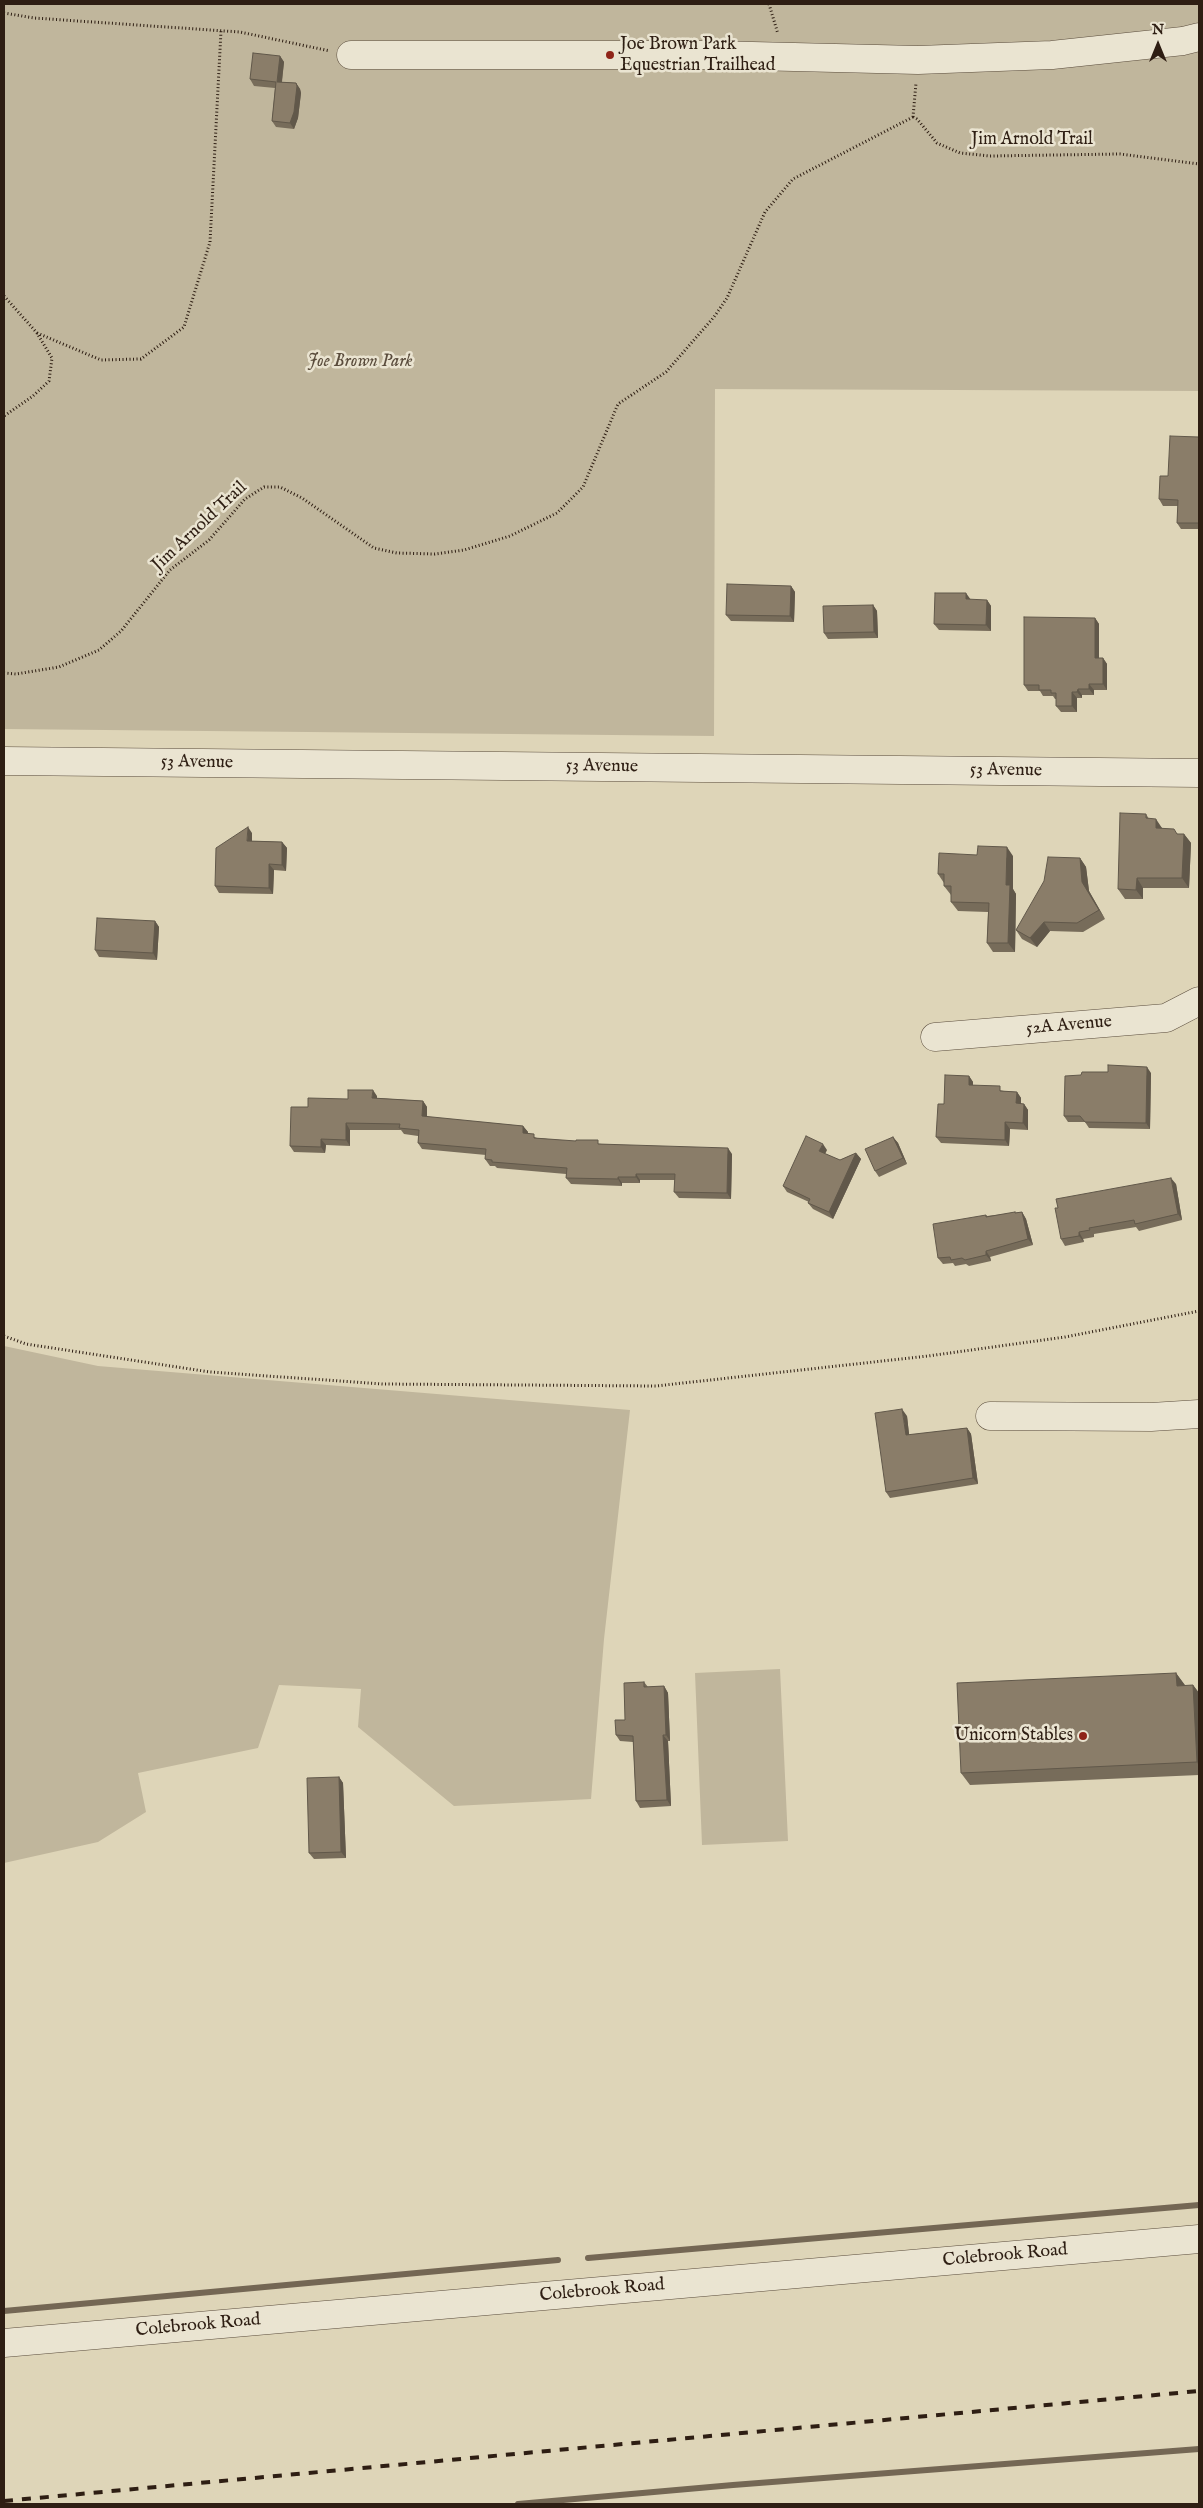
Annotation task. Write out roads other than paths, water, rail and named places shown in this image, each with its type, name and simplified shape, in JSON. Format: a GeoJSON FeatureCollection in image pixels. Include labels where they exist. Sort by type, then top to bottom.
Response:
{"type":"FeatureCollection","features":[{"type":"Feature","properties":{"kind":"street"},"geometry":{"type":"LineString","coordinates":[[351,56],[711,55],[918,60],[1052,55],[1183,41],[1199,37]]}},
{"type":"Feature","properties":{"kind":"street","name":"53 Avenue"},"geometry":{"type":"LineString","coordinates":[[4,760],[1199,773]]}},
{"type":"Feature","properties":{"kind":"street","name":"52A Avenue"},"geometry":{"type":"LineString","coordinates":[[935,1037],[1166,1018],[1199,1001]]}},
{"type":"Feature","properties":{"kind":"street"},"geometry":{"type":"LineString","coordinates":[[990,1416],[1151,1417],[1199,1414]]}},
{"type":"Feature","properties":{"kind":"street","name":"Colebrook Road"},"geometry":{"type":"LineString","coordinates":[[4,2343],[1199,2239]]}},
{"type":"Feature","properties":{"kind":"waterway"},"geometry":{"type":"LineString","coordinates":[[588,2258],[1199,2205]]}},
{"type":"Feature","properties":{"kind":"waterway"},"geometry":{"type":"LineString","coordinates":[[4,2311],[558,2260]]}},
{"type":"Feature","properties":{"kind":"waterway"},"geometry":{"type":"LineString","coordinates":[[518,2504],[733,2485],[1199,2449]]}},
{"type":"Feature","properties":{"kind":"railway"},"geometry":{"type":"LineString","coordinates":[[4,2501],[1199,2391]]}},
{"type":"Feature","properties":{"kind":"place","name":"Joe Brown Park Equestrian Trailhead"},"geometry":{"type":"Point","coordinates":[610,55]}},
{"type":"Feature","properties":{"kind":"place","name":"Unicorn Stables"},"geometry":{"type":"Point","coordinates":[1083,1736]}},
{"type":"Feature","properties":{"kind":"park label","name":"Joe Brown Park"},"geometry":{"type":"Point","coordinates":[360,362]}}]}
